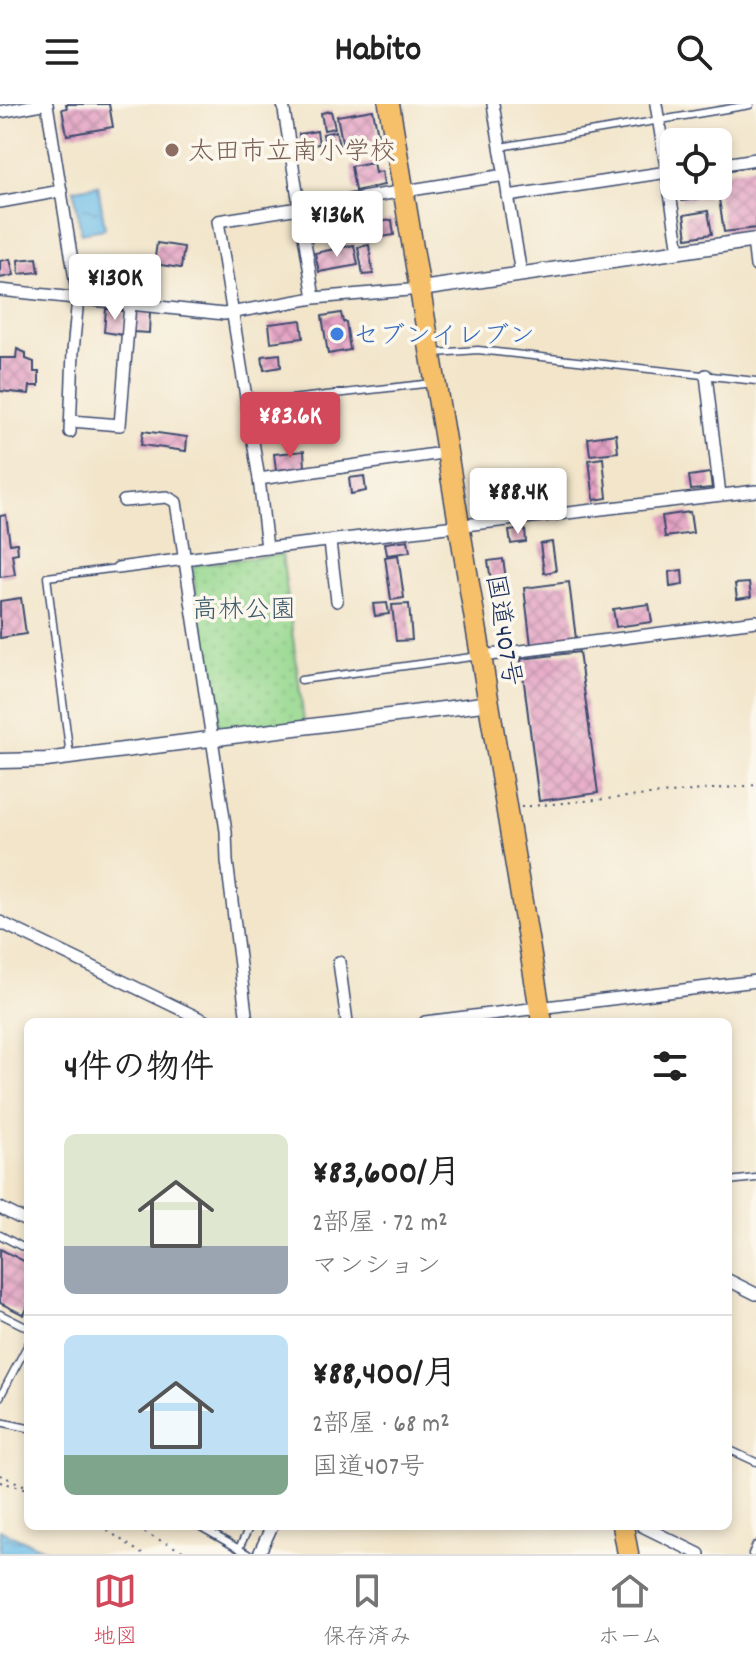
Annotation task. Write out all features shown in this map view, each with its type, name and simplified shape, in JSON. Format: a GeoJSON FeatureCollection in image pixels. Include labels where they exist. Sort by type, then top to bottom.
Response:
{"type":"FeatureCollection","features":[{"type":"Feature","properties":{"kind":"highway","name":"国道407号"},"geometry":{"type":"LineString","coordinates":[[389,104],[541,1015]]}},
{"type":"Feature","properties":{"kind":"highway"},"geometry":{"type":"LineString","coordinates":[[624,1530],[628,1554]]}},
{"type":"Feature","properties":{"kind":"street"},"geometry":{"type":"LineString","coordinates":[[0,112],[45,104],[78,298],[71,427],[120,425],[130,304]]}},
{"type":"Feature","properties":{"kind":"street"},"geometry":{"type":"LineString","coordinates":[[283,104],[314,298]]}},
{"type":"Feature","properties":{"kind":"street"},"geometry":{"type":"LineString","coordinates":[[493,104],[521,274]]}},
{"type":"Feature","properties":{"kind":"street"},"geometry":{"type":"LineString","coordinates":[[656,104],[660,128]]}},
{"type":"Feature","properties":{"kind":"street"},"geometry":{"type":"LineString","coordinates":[[732,163],[756,159]]}},
{"type":"Feature","properties":{"kind":"street"},"geometry":{"type":"LineString","coordinates":[[508,196],[660,173]]}},
{"type":"Feature","properties":{"kind":"street"},"geometry":{"type":"LineString","coordinates":[[267,548],[218,221],[505,175]]}},
{"type":"Feature","properties":{"kind":"street"},"geometry":{"type":"LineString","coordinates":[[0,202],[61,191]]}},
{"type":"Feature","properties":{"kind":"street"},"geometry":{"type":"LineString","coordinates":[[673,200],[679,251]]}},
{"type":"Feature","properties":{"kind":"street"},"geometry":{"type":"LineString","coordinates":[[0,290],[224,314],[314,298],[421,289],[754,240],[756,266]]}},
{"type":"Feature","properties":{"kind":"street"},"geometry":{"type":"LineString","coordinates":[[706,375],[720,495]]}},
{"type":"Feature","properties":{"kind":"street"},"geometry":{"type":"LineString","coordinates":[[259,479],[449,452]]}},
{"type":"Feature","properties":{"kind":"street"},"geometry":{"type":"LineString","coordinates":[[118,568],[756,491]]}},
{"type":"Feature","properties":{"kind":"street"},"geometry":{"type":"LineString","coordinates":[[124,501],[167,497],[176,502],[213,738],[247,1018]]}},
{"type":"Feature","properties":{"kind":"street"},"geometry":{"type":"LineString","coordinates":[[330,542],[337,601]]}},
{"type":"Feature","properties":{"kind":"street"},"geometry":{"type":"LineString","coordinates":[[482,656],[756,621]]}},
{"type":"Feature","properties":{"kind":"street"},"geometry":{"type":"LineString","coordinates":[[0,761],[46,760],[490,703]]}},
{"type":"Feature","properties":{"kind":"street"},"geometry":{"type":"LineString","coordinates":[[0,922],[199,1018]]}},
{"type":"Feature","properties":{"kind":"street"},"geometry":{"type":"LineString","coordinates":[[339,962],[346,1018]]}},
{"type":"Feature","properties":{"kind":"street"},"geometry":{"type":"LineString","coordinates":[[489,1017],[541,1015],[554,1004],[756,981]]}},
{"type":"Feature","properties":{"kind":"street"},"geometry":{"type":"LineString","coordinates":[[0,1208],[24,1220]]}},
{"type":"Feature","properties":{"kind":"street"},"geometry":{"type":"LineString","coordinates":[[732,1282],[756,1294]]}},
{"type":"Feature","properties":{"kind":"street"},"geometry":{"type":"LineString","coordinates":[[259,1554],[270,1530]]}},
{"type":"Feature","properties":{"kind":"street"},"geometry":{"type":"LineString","coordinates":[[650,1530],[699,1554]]}},
{"type":"Feature","properties":{"kind":"lane"},"geometry":{"type":"LineString","coordinates":[[500,147],[750,105]]}},
{"type":"Feature","properties":{"kind":"lane"},"geometry":{"type":"LineString","coordinates":[[431,353],[478,350],[756,381]]}},
{"type":"Feature","properties":{"kind":"lane"},"geometry":{"type":"LineString","coordinates":[[246,404],[437,383]]}},
{"type":"Feature","properties":{"kind":"lane"},"geometry":{"type":"LineString","coordinates":[[70,756],[47,577],[118,568]]}},
{"type":"Feature","properties":{"kind":"lane"},"geometry":{"type":"LineString","coordinates":[[301,680],[482,656]]}},
{"type":"Feature","properties":{"kind":"lane"},"geometry":{"type":"LineString","coordinates":[[732,1181],[756,1178]]}},
{"type":"Feature","properties":{"kind":"lane"},"geometry":{"type":"LineString","coordinates":[[0,1235],[24,1248]]}},
{"type":"Feature","properties":{"kind":"lane"},"geometry":{"type":"LineString","coordinates":[[0,1314],[24,1326]]}},
{"type":"Feature","properties":{"kind":"lane"},"geometry":{"type":"LineString","coordinates":[[0,1397],[24,1352]]}},
{"type":"Feature","properties":{"kind":"lane"},"geometry":{"type":"LineString","coordinates":[[0,1422],[24,1427]]}},
{"type":"Feature","properties":{"kind":"lane"},"geometry":{"type":"LineString","coordinates":[[732,1451],[756,1462]]}},
{"type":"Feature","properties":{"kind":"lane"},"geometry":{"type":"LineString","coordinates":[[206,1530],[248,1554]]}},
{"type":"Feature","properties":{"kind":"lane"},"geometry":{"type":"LineString","coordinates":[[239,1548],[248,1530]]}},
{"type":"Feature","properties":{"kind":"lane"},"geometry":{"type":"LineString","coordinates":[[752,1554],[756,1545]]}},
{"type":"Feature","properties":{"kind":"path"},"geometry":{"type":"LineString","coordinates":[[508,811],[523,807],[756,785]]}},
{"type":"Feature","properties":{"kind":"path"},"geometry":{"type":"LineString","coordinates":[[0,1475],[24,1486]]}},
{"type":"Feature","properties":{"kind":"path"},"geometry":{"type":"LineString","coordinates":[[0,1482],[24,1487]]}},
{"type":"Feature","properties":{"kind":"path"},"geometry":{"type":"LineString","coordinates":[[107,1530],[142,1554]]}},
{"type":"Feature","properties":{"kind":"path"},"geometry":{"type":"LineString","coordinates":[[138,1530],[189,1554]]}},
{"type":"Feature","properties":{"kind":"green space","name":"高林公園"},"geometry":{"type":"Polygon","coordinates":[[[282,554],[304,722],[220,732],[192,568],[282,554]]]}},
{"type":"Feature","properties":{"kind":"water"},"geometry":{"type":"Polygon","coordinates":[[[98,185],[105,229],[81,233],[74,189],[98,185]]]}},
{"type":"Feature","properties":{"kind":"water"},"geometry":{"type":"Polygon","coordinates":[[[0,1530],[55,1554],[0,1554],[0,1530]]]}},
{"type":"Feature","properties":{"kind":"building"},"geometry":{"type":"Polygon","coordinates":[[[66,104],[109,104],[113,127],[67,135],[62,109],[67,108],[66,104]]]}},
{"type":"Feature","properties":{"kind":"building"},"geometry":{"type":"Polygon","coordinates":[[[373,110],[379,140],[343,146],[337,116],[373,110]]]}},
{"type":"Feature","properties":{"kind":"building"},"geometry":{"type":"Polygon","coordinates":[[[331,111],[335,128],[324,130],[321,113],[331,111]]]}},
{"type":"Feature","properties":{"kind":"building"},"geometry":{"type":"Polygon","coordinates":[[[317,131],[319,144],[301,147],[299,134],[317,131]]]}},
{"type":"Feature","properties":{"kind":"building"},"geometry":{"type":"Polygon","coordinates":[[[336,131],[339,146],[326,149],[323,134],[336,131]]]}},
{"type":"Feature","properties":{"kind":"building"},"geometry":{"type":"Polygon","coordinates":[[[373,162],[375,173],[382,171],[384,185],[355,191],[351,166],[373,162]]]}},
{"type":"Feature","properties":{"kind":"building"},"geometry":{"type":"Polygon","coordinates":[[[756,166],[756,228],[724,232],[719,200],[732,200],[732,170],[756,166]]]}},
{"type":"Feature","properties":{"kind":"building"},"geometry":{"type":"Polygon","coordinates":[[[708,211],[712,234],[687,238],[684,215],[708,211]]]}},
{"type":"Feature","properties":{"kind":"building"},"geometry":{"type":"Polygon","coordinates":[[[392,220],[394,235],[370,239],[368,224],[392,220]]]}},
{"type":"Feature","properties":{"kind":"building"},"geometry":{"type":"Polygon","coordinates":[[[157,243],[184,247],[181,268],[154,264],[157,243]]]}},
{"type":"Feature","properties":{"kind":"building"},"geometry":{"type":"Polygon","coordinates":[[[354,245],[358,265],[319,272],[315,253],[354,245]]]}},
{"type":"Feature","properties":{"kind":"building"},"geometry":{"type":"Polygon","coordinates":[[[369,245],[373,274],[363,275],[358,247],[369,245]]]}},
{"type":"Feature","properties":{"kind":"building"},"geometry":{"type":"Polygon","coordinates":[[[37,258],[39,272],[19,274],[18,260],[37,258]]]}},
{"type":"Feature","properties":{"kind":"building"},"geometry":{"type":"Polygon","coordinates":[[[10,259],[14,275],[0,278],[0,261],[10,259]]]}},
{"type":"Feature","properties":{"kind":"building"},"geometry":{"type":"Polygon","coordinates":[[[106,309],[125,311],[123,335],[104,332],[106,309]]]}},
{"type":"Feature","properties":{"kind":"building"},"geometry":{"type":"Polygon","coordinates":[[[133,310],[150,311],[149,333],[132,332],[133,310]]]}},
{"type":"Feature","properties":{"kind":"building"},"geometry":{"type":"Polygon","coordinates":[[[341,313],[343,322],[346,322],[350,350],[328,354],[322,316],[341,313]]]}},
{"type":"Feature","properties":{"kind":"building"},"geometry":{"type":"Polygon","coordinates":[[[301,320],[303,338],[271,342],[269,324],[301,320]]]}},
{"type":"Feature","properties":{"kind":"building"},"geometry":{"type":"Polygon","coordinates":[[[17,349],[26,353],[26,359],[34,362],[34,372],[39,372],[39,386],[30,386],[29,394],[0,391],[0,358],[16,358],[17,349]]]}},
{"type":"Feature","properties":{"kind":"building"},"geometry":{"type":"Polygon","coordinates":[[[280,354],[281,367],[264,370],[262,356],[280,354]]]}},
{"type":"Feature","properties":{"kind":"building"},"geometry":{"type":"Polygon","coordinates":[[[297,414],[300,432],[270,436],[268,417],[297,414]]]}},
{"type":"Feature","properties":{"kind":"building"},"geometry":{"type":"Polygon","coordinates":[[[143,431],[187,437],[186,451],[141,445],[143,431]]]}},
{"type":"Feature","properties":{"kind":"building"},"geometry":{"type":"Polygon","coordinates":[[[616,434],[618,452],[590,455],[588,438],[616,434]]]}},
{"type":"Feature","properties":{"kind":"building"},"geometry":{"type":"Polygon","coordinates":[[[304,451],[305,467],[276,470],[274,454],[304,451]]]}},
{"type":"Feature","properties":{"kind":"building"},"geometry":{"type":"Polygon","coordinates":[[[603,458],[607,498],[594,500],[589,460],[603,458]]]}},
{"type":"Feature","properties":{"kind":"building"},"geometry":{"type":"Polygon","coordinates":[[[710,473],[712,488],[691,490],[689,476],[710,473]]]}},
{"type":"Feature","properties":{"kind":"building"},"geometry":{"type":"Polygon","coordinates":[[[364,476],[366,491],[351,494],[349,478],[364,476]]]}},
{"type":"Feature","properties":{"kind":"building"},"geometry":{"type":"Polygon","coordinates":[[[690,512],[693,533],[665,537],[662,516],[690,512]]]}},
{"type":"Feature","properties":{"kind":"building"},"geometry":{"type":"Polygon","coordinates":[[[6,515],[10,544],[17,543],[18,553],[12,554],[15,575],[0,577],[0,516],[6,515]]]}},
{"type":"Feature","properties":{"kind":"building"},"geometry":{"type":"Polygon","coordinates":[[[525,529],[526,542],[511,544],[509,531],[525,529]]]}},
{"type":"Feature","properties":{"kind":"building"},"geometry":{"type":"Polygon","coordinates":[[[408,540],[410,552],[387,555],[385,543],[408,540]]]}},
{"type":"Feature","properties":{"kind":"building"},"geometry":{"type":"Polygon","coordinates":[[[552,542],[556,571],[544,573],[540,544],[552,542]]]}},
{"type":"Feature","properties":{"kind":"building"},"geometry":{"type":"Polygon","coordinates":[[[398,555],[404,598],[391,600],[385,557],[398,555]]]}},
{"type":"Feature","properties":{"kind":"building"},"geometry":{"type":"Polygon","coordinates":[[[503,559],[507,585],[492,587],[488,561],[503,559]]]}},
{"type":"Feature","properties":{"kind":"building"},"geometry":{"type":"Polygon","coordinates":[[[682,570],[683,585],[670,587],[669,572],[682,570]]]}},
{"type":"Feature","properties":{"kind":"building"},"geometry":{"type":"Polygon","coordinates":[[[569,582],[576,639],[531,645],[524,588],[569,582]]]}},
{"type":"Feature","properties":{"kind":"building"},"geometry":{"type":"Polygon","coordinates":[[[749,583],[751,597],[737,599],[735,584],[749,583]]]}},
{"type":"Feature","properties":{"kind":"building"},"geometry":{"type":"Polygon","coordinates":[[[21,598],[26,634],[0,638],[0,601],[21,598]]]}},
{"type":"Feature","properties":{"kind":"building"},"geometry":{"type":"Polygon","coordinates":[[[387,603],[389,614],[375,616],[373,604],[387,603]]]}},
{"type":"Feature","properties":{"kind":"building"},"geometry":{"type":"Polygon","coordinates":[[[409,604],[412,640],[396,641],[392,605],[409,604]]]}},
{"type":"Feature","properties":{"kind":"building"},"geometry":{"type":"Polygon","coordinates":[[[649,604],[652,622],[616,627],[613,609],[649,604]]]}},
{"type":"Feature","properties":{"kind":"building"},"geometry":{"type":"Polygon","coordinates":[[[579,652],[598,793],[539,801],[521,659],[579,652]]]}},
{"type":"Feature","properties":{"kind":"building"},"geometry":{"type":"Polygon","coordinates":[[[0,1249],[24,1261],[24,1315],[0,1303],[0,1249]]]}},
{"type":"Feature","properties":{"kind":"place","name":"太田市立南小学校"},"geometry":{"type":"Point","coordinates":[172,150]}},
{"type":"Feature","properties":{"kind":"place","name":"セブンイレブン"},"geometry":{"type":"Point","coordinates":[337,334]}}]}
